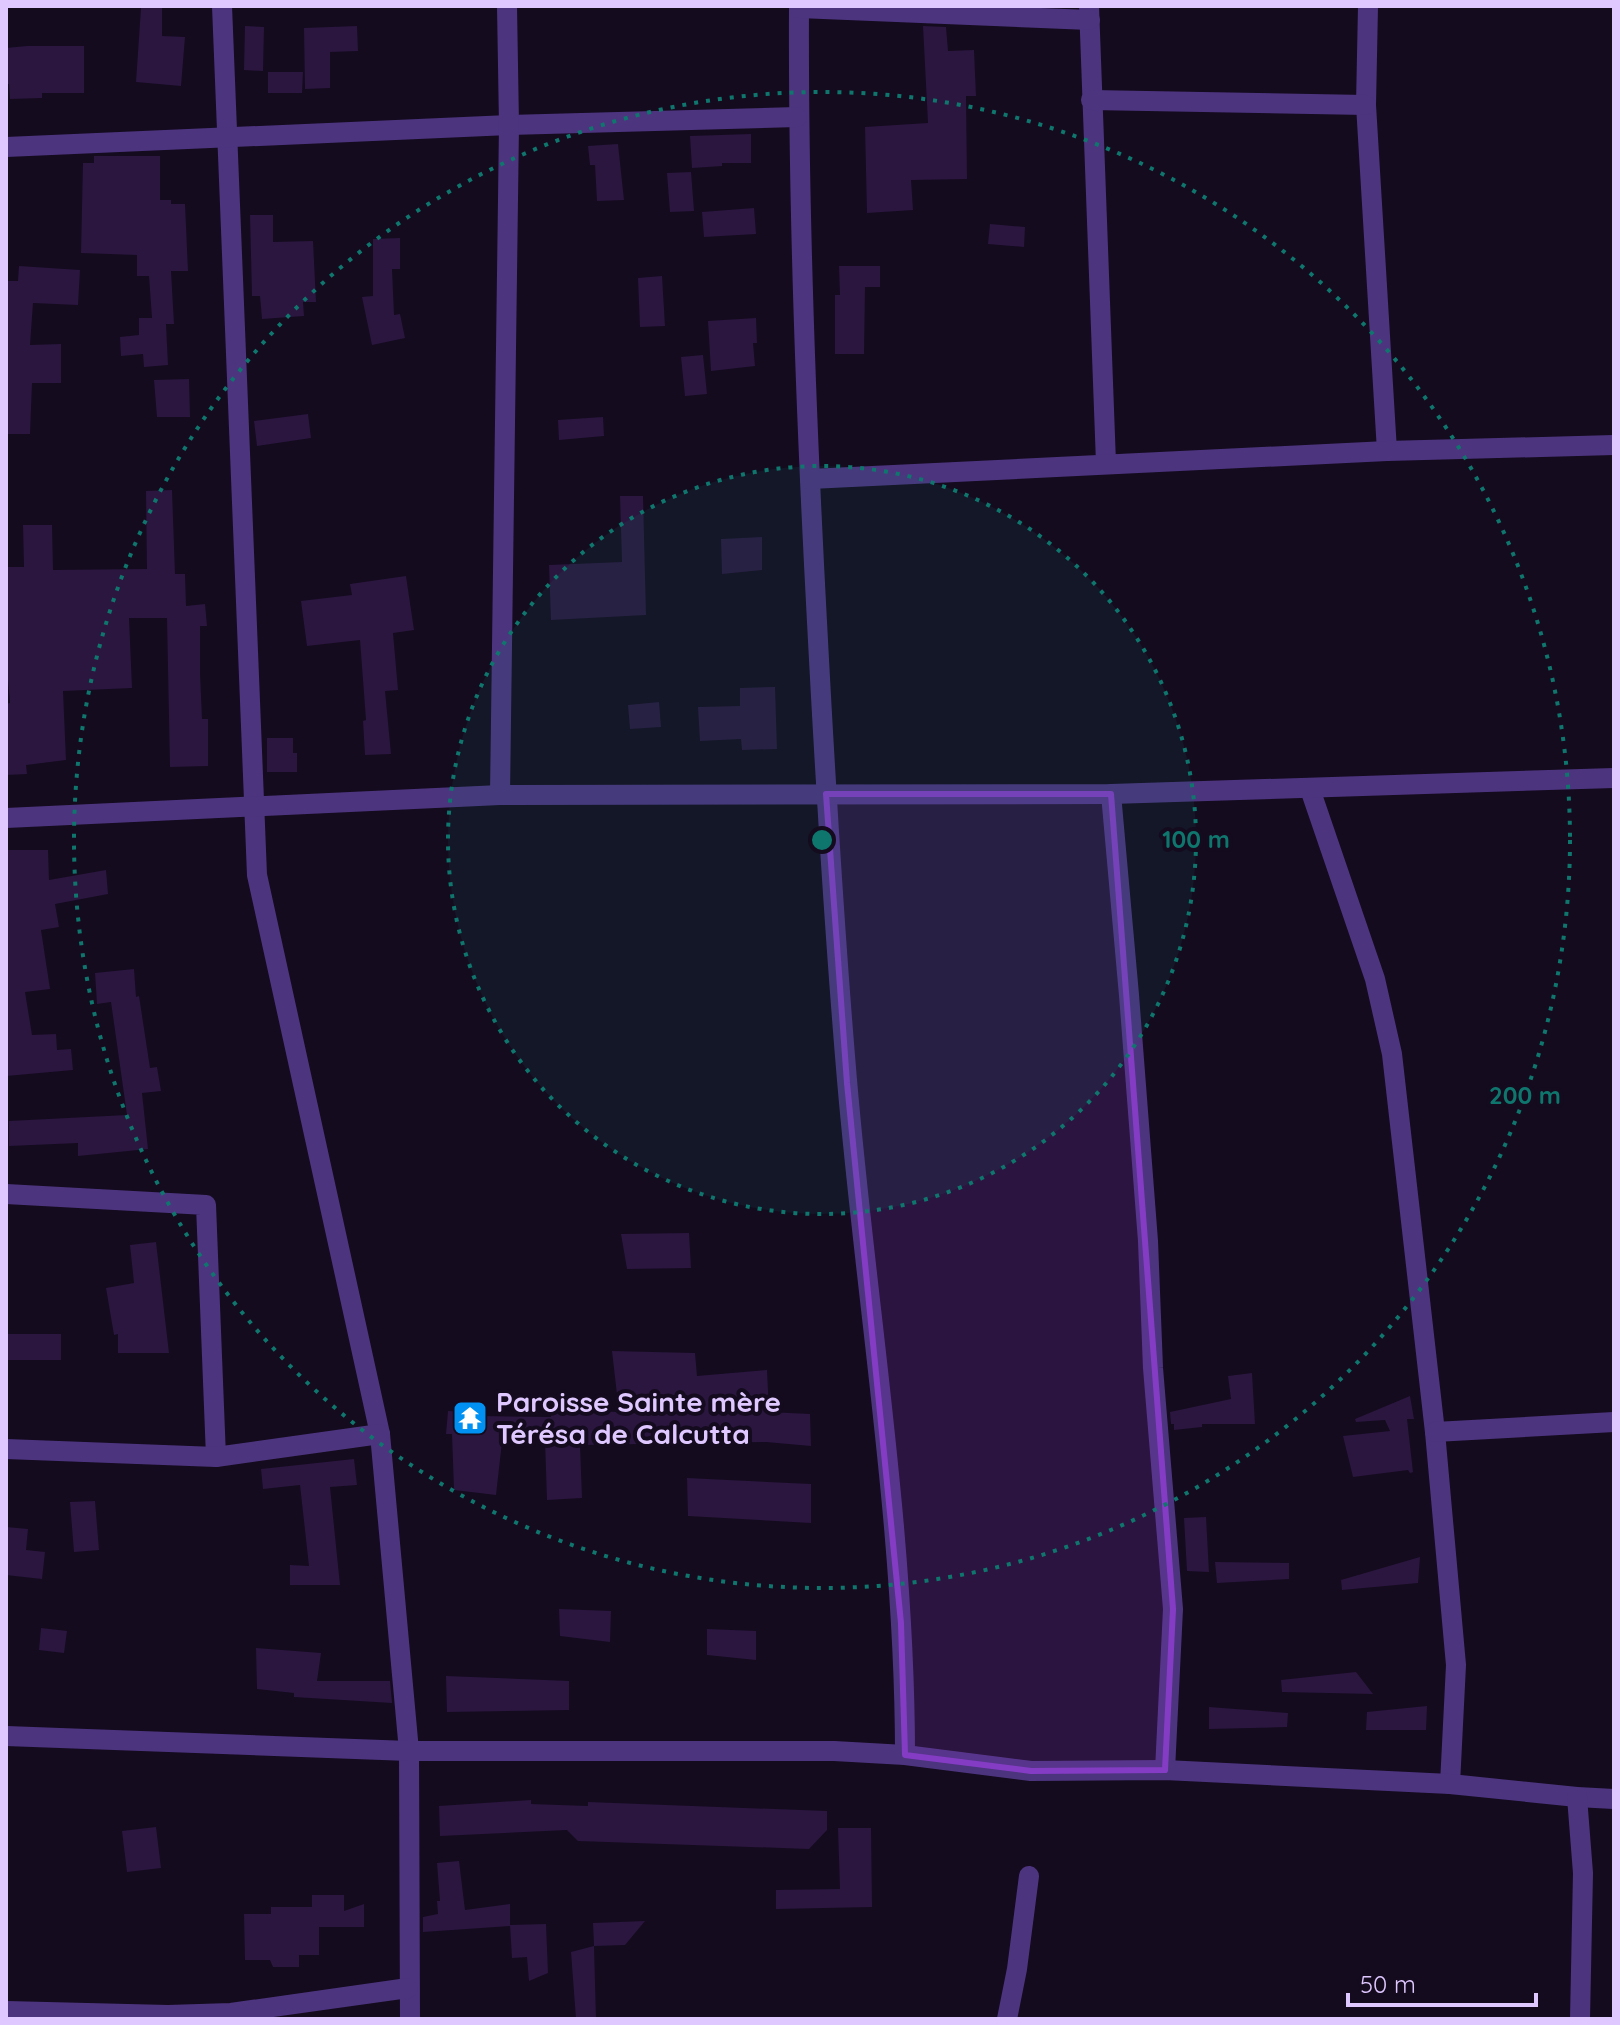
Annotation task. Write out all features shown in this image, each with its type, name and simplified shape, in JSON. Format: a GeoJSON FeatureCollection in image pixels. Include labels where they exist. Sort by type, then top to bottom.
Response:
{"type":"FeatureCollection","features":[{"type":"Feature","properties":{"kind":"street"},"geometry":{"type":"LineString","coordinates":[[222,6],[257,875],[380,1434],[409,1751],[410,2019]]}},
{"type":"Feature","properties":{"kind":"street"},"geometry":{"type":"LineString","coordinates":[[500,795],[509,125],[507,6]]}},
{"type":"Feature","properties":{"kind":"street"},"geometry":{"type":"LineString","coordinates":[[1368,6],[1366,105],[1387,451]]}},
{"type":"Feature","properties":{"kind":"street"},"geometry":{"type":"LineString","coordinates":[[905,1755],[901,1623],[847,1083],[826,794],[810,479],[797,117],[799,7],[1090,13],[1106,463]]}},
{"type":"Feature","properties":{"kind":"street"},"geometry":{"type":"LineString","coordinates":[[1091,100],[1366,105]]}},
{"type":"Feature","properties":{"kind":"street"},"geometry":{"type":"LineString","coordinates":[[6,147],[509,125],[797,117]]}},
{"type":"Feature","properties":{"kind":"street"},"geometry":{"type":"LineString","coordinates":[[810,479],[1387,451],[1614,445]]}},
{"type":"Feature","properties":{"kind":"street"},"geometry":{"type":"LineString","coordinates":[[6,818],[500,795],[1111,794],[1614,778]]}},
{"type":"Feature","properties":{"kind":"street"},"geometry":{"type":"LineString","coordinates":[[1310,789],[1383,1008],[1392,1054],[1435,1432],[1456,1665],[1450,1784]]}},
{"type":"Feature","properties":{"kind":"street"},"geometry":{"type":"LineString","coordinates":[[1111,794],[1148,1241],[1153,1368],[1173,1609],[1165,1770]]}},
{"type":"Feature","properties":{"kind":"street"},"geometry":{"type":"LineString","coordinates":[[6,1194],[206,1205],[216,1457]]}},
{"type":"Feature","properties":{"kind":"street"},"geometry":{"type":"LineString","coordinates":[[1435,1432],[1614,1422]]}},
{"type":"Feature","properties":{"kind":"street"},"geometry":{"type":"LineString","coordinates":[[6,1449],[216,1457],[380,1434]]}},
{"type":"Feature","properties":{"kind":"street"},"geometry":{"type":"LineString","coordinates":[[6,1736],[409,1751],[834,1751],[905,1755],[1031,1771],[1165,1770],[1450,1784],[1614,1799]]}},
{"type":"Feature","properties":{"kind":"street"},"geometry":{"type":"LineString","coordinates":[[1577,1797],[1583,1873],[1580,2019]]}},
{"type":"Feature","properties":{"kind":"street"},"geometry":{"type":"LineString","coordinates":[[1007,2019],[1029,1876]]}},
{"type":"Feature","properties":{"kind":"street"},"geometry":{"type":"LineString","coordinates":[[6,2011],[168,2015],[231,2013],[408,1988]]}},
{"type":"Feature","properties":{"kind":"highlighted area"},"geometry":{"type":"Polygon","coordinates":[[[826,794],[1111,794],[1173,1609],[1165,1770],[1031,1771],[905,1755],[901,1623],[847,1083],[826,794]]]}},
{"type":"Feature","properties":{"kind":"building"},"geometry":{"type":"Polygon","coordinates":[[[141,8],[162,8],[162,36],[185,37],[181,86],[136,82],[141,8]]]}},
{"type":"Feature","properties":{"kind":"building"},"geometry":{"type":"Polygon","coordinates":[[[245,26],[264,27],[263,71],[244,70],[245,26]]]}},
{"type":"Feature","properties":{"kind":"building"},"geometry":{"type":"Polygon","coordinates":[[[357,26],[358,51],[330,52],[330,88],[305,89],[304,28],[357,26]]]}},
{"type":"Feature","properties":{"kind":"building"},"geometry":{"type":"Polygon","coordinates":[[[923,26],[946,27],[948,51],[974,50],[976,96],[966,96],[967,179],[911,180],[913,210],[867,213],[865,127],[928,123],[923,26]]]}},
{"type":"Feature","properties":{"kind":"building"},"geometry":{"type":"Polygon","coordinates":[[[84,46],[84,93],[42,93],[42,98],[10,99],[9,84],[6,84],[6,48],[84,46]]]}},
{"type":"Feature","properties":{"kind":"building"},"geometry":{"type":"Polygon","coordinates":[[[268,72],[303,72],[302,93],[268,93],[268,72]]]}},
{"type":"Feature","properties":{"kind":"building"},"geometry":{"type":"Polygon","coordinates":[[[751,134],[751,163],[722,163],[722,166],[692,168],[690,136],[751,134]]]}},
{"type":"Feature","properties":{"kind":"building"},"geometry":{"type":"Polygon","coordinates":[[[618,144],[624,200],[597,201],[595,165],[590,165],[588,146],[618,144]]]}},
{"type":"Feature","properties":{"kind":"building"},"geometry":{"type":"Polygon","coordinates":[[[94,156],[160,156],[160,200],[185,204],[188,271],[171,271],[174,324],[166,324],[168,365],[144,367],[143,354],[121,356],[120,337],[139,335],[139,318],[152,318],[149,276],[137,276],[137,255],[81,253],[83,163],[94,163],[94,156]]]}},
{"type":"Feature","properties":{"kind":"building"},"geometry":{"type":"Polygon","coordinates":[[[691,172],[694,211],[670,212],[667,173],[691,172]]]}},
{"type":"Feature","properties":{"kind":"building"},"geometry":{"type":"Polygon","coordinates":[[[754,208],[756,234],[704,237],[702,212],[754,208]]]}},
{"type":"Feature","properties":{"kind":"building"},"geometry":{"type":"Polygon","coordinates":[[[250,215],[273,215],[273,242],[313,241],[316,302],[303,302],[304,316],[262,319],[260,296],[252,296],[250,215]]]}},
{"type":"Feature","properties":{"kind":"building"},"geometry":{"type":"Polygon","coordinates":[[[990,224],[1025,227],[1024,247],[988,244],[990,224]]]}},
{"type":"Feature","properties":{"kind":"building"},"geometry":{"type":"Polygon","coordinates":[[[400,238],[400,269],[392,269],[394,315],[400,314],[405,338],[372,345],[362,297],[373,296],[373,239],[400,238]]]}},
{"type":"Feature","properties":{"kind":"building"},"geometry":{"type":"Polygon","coordinates":[[[19,266],[80,270],[78,305],[33,303],[30,345],[61,344],[61,383],[32,383],[30,434],[6,434],[6,281],[18,281],[19,266]]]}},
{"type":"Feature","properties":{"kind":"building"},"geometry":{"type":"Polygon","coordinates":[[[839,266],[880,266],[880,287],[865,287],[864,354],[835,354],[835,295],[840,295],[839,266]]]}},
{"type":"Feature","properties":{"kind":"building"},"geometry":{"type":"Polygon","coordinates":[[[662,276],[665,326],[640,327],[638,278],[662,276]]]}},
{"type":"Feature","properties":{"kind":"building"},"geometry":{"type":"Polygon","coordinates":[[[756,318],[757,343],[753,343],[755,366],[711,371],[708,321],[756,318]]]}},
{"type":"Feature","properties":{"kind":"building"},"geometry":{"type":"Polygon","coordinates":[[[703,355],[707,394],[685,396],[681,357],[703,355]]]}},
{"type":"Feature","properties":{"kind":"building"},"geometry":{"type":"Polygon","coordinates":[[[189,379],[190,417],[157,417],[154,380],[189,379]]]}},
{"type":"Feature","properties":{"kind":"building"},"geometry":{"type":"Polygon","coordinates":[[[308,414],[311,438],[257,446],[254,421],[308,414]]]}},
{"type":"Feature","properties":{"kind":"building"},"geometry":{"type":"Polygon","coordinates":[[[603,417],[604,436],[559,440],[558,420],[603,417]]]}},
{"type":"Feature","properties":{"kind":"building"},"geometry":{"type":"Polygon","coordinates":[[[172,490],[175,574],[185,574],[186,606],[205,604],[207,626],[200,626],[200,673],[202,719],[208,719],[208,766],[170,767],[167,618],[129,618],[132,688],[63,691],[66,760],[26,765],[27,774],[6,775],[6,704],[10,703],[6,658],[6,567],[24,567],[23,525],[52,525],[53,570],[147,569],[146,491],[172,490]]]}},
{"type":"Feature","properties":{"kind":"building"},"geometry":{"type":"Polygon","coordinates":[[[620,496],[643,496],[646,615],[551,620],[549,565],[622,562],[620,496]]]}},
{"type":"Feature","properties":{"kind":"building"},"geometry":{"type":"Polygon","coordinates":[[[762,537],[762,570],[722,574],[721,539],[762,537]]]}},
{"type":"Feature","properties":{"kind":"building"},"geometry":{"type":"Polygon","coordinates":[[[406,576],[414,630],[393,633],[398,690],[385,691],[391,754],[365,755],[363,721],[366,720],[360,640],[307,646],[301,601],[352,595],[350,584],[406,576]]]}},
{"type":"Feature","properties":{"kind":"building"},"geometry":{"type":"Polygon","coordinates":[[[775,687],[777,749],[742,750],[741,739],[700,741],[698,707],[740,706],[740,688],[775,687]]]}},
{"type":"Feature","properties":{"kind":"building"},"geometry":{"type":"Polygon","coordinates":[[[659,702],[661,727],[630,729],[628,705],[659,702]]]}},
{"type":"Feature","properties":{"kind":"building"},"geometry":{"type":"Polygon","coordinates":[[[267,738],[293,738],[297,772],[267,772],[267,738]]]}},
{"type":"Feature","properties":{"kind":"building"},"geometry":{"type":"Polygon","coordinates":[[[6,850],[48,850],[49,880],[106,870],[108,894],[55,904],[59,927],[41,930],[50,989],[25,992],[32,1035],[56,1034],[57,1050],[71,1049],[73,1070],[6,1076],[6,850]]]}},
{"type":"Feature","properties":{"kind":"building"},"geometry":{"type":"Polygon","coordinates":[[[134,969],[136,997],[139,996],[150,1068],[157,1067],[161,1091],[142,1093],[148,1149],[78,1156],[78,1143],[9,1146],[9,1121],[127,1115],[111,1002],[97,1004],[95,973],[134,969]]]}},
{"type":"Feature","properties":{"kind":"building"},"geometry":{"type":"Polygon","coordinates":[[[689,1233],[691,1268],[627,1269],[621,1234],[689,1233]]]}},
{"type":"Feature","properties":{"kind":"building"},"geometry":{"type":"Polygon","coordinates":[[[156,1242],[169,1353],[118,1353],[118,1334],[114,1335],[106,1288],[134,1283],[130,1245],[156,1242]]]}},
{"type":"Feature","properties":{"kind":"building"},"geometry":{"type":"Polygon","coordinates":[[[6,1334],[61,1334],[61,1360],[6,1360],[6,1334]]]}},
{"type":"Feature","properties":{"kind":"building"},"geometry":{"type":"Polygon","coordinates":[[[612,1351],[695,1353],[697,1376],[767,1370],[769,1412],[810,1414],[811,1446],[766,1442],[580,1445],[582,1498],[547,1500],[545,1440],[502,1442],[496,1495],[454,1490],[452,1434],[446,1434],[448,1411],[482,1413],[482,1416],[551,1417],[550,1410],[619,1412],[612,1351]]]}},
{"type":"Feature","properties":{"kind":"building"},"geometry":{"type":"Polygon","coordinates":[[[1252,1373],[1255,1424],[1202,1424],[1202,1427],[1174,1430],[1170,1412],[1231,1399],[1228,1376],[1252,1373]]]}},
{"type":"Feature","properties":{"kind":"building"},"geometry":{"type":"Polygon","coordinates":[[[1410,1396],[1414,1419],[1407,1419],[1413,1472],[1408,1470],[1353,1477],[1343,1436],[1390,1431],[1385,1420],[1356,1422],[1355,1419],[1410,1396]]]}},
{"type":"Feature","properties":{"kind":"building"},"geometry":{"type":"Polygon","coordinates":[[[354,1459],[357,1485],[330,1487],[340,1585],[290,1585],[290,1565],[309,1566],[300,1485],[263,1489],[261,1469],[354,1459]]]}},
{"type":"Feature","properties":{"kind":"building"},"geometry":{"type":"Polygon","coordinates":[[[687,1478],[811,1484],[811,1523],[688,1516],[687,1478]]]}},
{"type":"Feature","properties":{"kind":"building"},"geometry":{"type":"Polygon","coordinates":[[[95,1501],[99,1550],[74,1552],[70,1502],[95,1501]]]}},
{"type":"Feature","properties":{"kind":"building"},"geometry":{"type":"Polygon","coordinates":[[[1206,1517],[1209,1572],[1187,1571],[1184,1518],[1206,1517]]]}},
{"type":"Feature","properties":{"kind":"building"},"geometry":{"type":"Polygon","coordinates":[[[6,1527],[28,1529],[26,1550],[45,1552],[42,1579],[6,1575],[6,1527]]]}},
{"type":"Feature","properties":{"kind":"building"},"geometry":{"type":"Polygon","coordinates":[[[1420,1557],[1418,1583],[1342,1590],[1341,1580],[1420,1557]]]}},
{"type":"Feature","properties":{"kind":"building"},"geometry":{"type":"Polygon","coordinates":[[[1215,1562],[1289,1563],[1289,1579],[1217,1583],[1215,1562]]]}},
{"type":"Feature","properties":{"kind":"building"},"geometry":{"type":"Polygon","coordinates":[[[559,1609],[611,1611],[610,1642],[560,1636],[559,1609]]]}},
{"type":"Feature","properties":{"kind":"building"},"geometry":{"type":"Polygon","coordinates":[[[41,1628],[67,1631],[64,1653],[39,1650],[41,1628]]]}},
{"type":"Feature","properties":{"kind":"building"},"geometry":{"type":"Polygon","coordinates":[[[707,1629],[756,1631],[756,1660],[707,1655],[707,1629]]]}},
{"type":"Feature","properties":{"kind":"building"},"geometry":{"type":"Polygon","coordinates":[[[256,1648],[321,1653],[317,1681],[390,1681],[392,1703],[294,1697],[294,1693],[257,1689],[256,1648]]]}},
{"type":"Feature","properties":{"kind":"building"},"geometry":{"type":"Polygon","coordinates":[[[1356,1672],[1373,1694],[1282,1692],[1281,1680],[1356,1672]]]}},
{"type":"Feature","properties":{"kind":"building"},"geometry":{"type":"Polygon","coordinates":[[[446,1676],[569,1681],[569,1710],[447,1712],[446,1676]]]}},
{"type":"Feature","properties":{"kind":"building"},"geometry":{"type":"Polygon","coordinates":[[[1427,1706],[1426,1730],[1366,1730],[1367,1712],[1427,1706]]]}},
{"type":"Feature","properties":{"kind":"building"},"geometry":{"type":"Polygon","coordinates":[[[1209,1707],[1288,1713],[1287,1727],[1209,1729],[1209,1707]]]}},
{"type":"Feature","properties":{"kind":"building"},"geometry":{"type":"Polygon","coordinates":[[[531,1800],[531,1804],[588,1806],[588,1802],[827,1811],[827,1830],[809,1849],[578,1841],[567,1830],[440,1836],[439,1806],[531,1800]]]}},
{"type":"Feature","properties":{"kind":"building"},"geometry":{"type":"Polygon","coordinates":[[[156,1827],[161,1868],[127,1872],[122,1831],[156,1827]]]}},
{"type":"Feature","properties":{"kind":"building"},"geometry":{"type":"Polygon","coordinates":[[[838,1828],[871,1828],[872,1907],[776,1909],[776,1890],[840,1889],[838,1828]]]}},
{"type":"Feature","properties":{"kind":"building"},"geometry":{"type":"Polygon","coordinates":[[[459,1861],[465,1910],[510,1904],[510,1926],[423,1932],[423,1917],[438,1914],[437,1863],[459,1861]]]}},
{"type":"Feature","properties":{"kind":"building"},"geometry":{"type":"Polygon","coordinates":[[[312,1895],[344,1895],[344,1911],[364,1904],[364,1927],[319,1927],[319,1955],[299,1955],[299,1967],[273,1967],[270,1960],[245,1960],[244,1914],[271,1914],[271,1907],[312,1907],[312,1895]]]}},
{"type":"Feature","properties":{"kind":"building"},"geometry":{"type":"Polygon","coordinates":[[[645,1921],[625,1945],[594,1946],[593,1923],[645,1921]]]}},
{"type":"Feature","properties":{"kind":"building"},"geometry":{"type":"Polygon","coordinates":[[[546,1924],[548,1973],[529,1981],[527,1957],[512,1958],[510,1925],[546,1924]]]}},
{"type":"Feature","properties":{"kind":"building"},"geometry":{"type":"Polygon","coordinates":[[[594,1946],[596,2019],[576,2019],[571,1952],[594,1946]]]}},
{"type":"Feature","properties":{"kind":"place","name":"Paroisse Sainte mère Térésa de Calcutta"},"geometry":{"type":"Point","coordinates":[470,1418]}}]}
